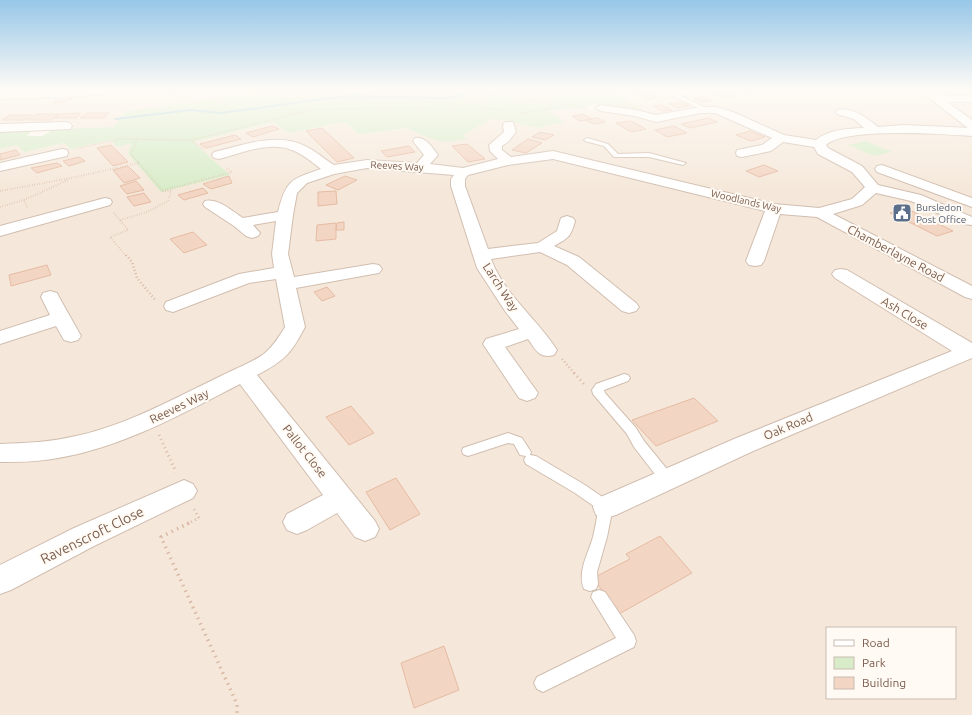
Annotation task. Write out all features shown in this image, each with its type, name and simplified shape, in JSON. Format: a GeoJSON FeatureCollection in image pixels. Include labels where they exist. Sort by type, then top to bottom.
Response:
{"type":"FeatureCollection","features":[{"type":"Feature","properties":{"kind":"street"},"geometry":{"type":"LineString","coordinates":[[749,123],[781,138],[819,144]]}},
{"type":"Feature","properties":{"kind":"street"},"geometry":{"type":"LineString","coordinates":[[866,123],[875,131]]}},
{"type":"Feature","properties":{"kind":"street"},"geometry":{"type":"LineString","coordinates":[[508,161],[496,151],[495,145],[504,139],[510,132],[509,125]]}},
{"type":"Feature","properties":{"kind":"street"},"geometry":{"type":"LineString","coordinates":[[37,135],[49,126]]}},
{"type":"Feature","properties":{"kind":"street"},"geometry":{"type":"LineString","coordinates":[[0,128],[66,126]]}},
{"type":"Feature","properties":{"kind":"street"},"geometry":{"type":"LineString","coordinates":[[819,144],[827,137],[845,133],[904,128],[972,132]]}},
{"type":"Feature","properties":{"kind":"street"},"geometry":{"type":"LineString","coordinates":[[742,153],[766,148],[781,138]]}},
{"type":"Feature","properties":{"kind":"street"},"geometry":{"type":"LineString","coordinates":[[419,140],[431,155],[421,167]]}},
{"type":"Feature","properties":{"kind":"street"},"geometry":{"type":"LineString","coordinates":[[215,156],[254,146],[270,144],[290,145],[309,154],[331,170]]}},
{"type":"Feature","properties":{"kind":"street"},"geometry":{"type":"LineString","coordinates":[[819,144],[823,151],[857,170],[873,188],[916,198],[968,222]]}},
{"type":"Feature","properties":{"kind":"street"},"geometry":{"type":"LineString","coordinates":[[4,168],[62,154]]}},
{"type":"Feature","properties":{"kind":"street","name":"Woodlands Way"},"geometry":{"type":"LineString","coordinates":[[463,172],[508,161],[553,155],[774,209],[820,213],[857,202],[873,188]]}},
{"type":"Feature","properties":{"kind":"street"},"geometry":{"type":"LineString","coordinates":[[604,167],[618,155]]}},
{"type":"Feature","properties":{"kind":"street","name":"Reeves Way"},"geometry":{"type":"LineString","coordinates":[[0,452],[40,450],[80,445],[118,433],[152,419],[244,374],[271,359],[286,343],[295,327],[280,254],[285,215],[290,192],[302,180],[331,170],[367,164],[421,167],[463,172]]}},
{"type":"Feature","properties":{"kind":"street"},"geometry":{"type":"LineString","coordinates":[[882,169],[972,203]]}},
{"type":"Feature","properties":{"kind":"street","name":"Larch Way"},"geometry":{"type":"LineString","coordinates":[[463,172],[458,179],[458,186],[486,268],[512,307],[547,350]]}},
{"type":"Feature","properties":{"kind":"street"},"geometry":{"type":"LineString","coordinates":[[916,198],[936,190]]}},
{"type":"Feature","properties":{"kind":"street"},"geometry":{"type":"LineString","coordinates":[[0,231],[104,202]]}},
{"type":"Feature","properties":{"kind":"street"},"geometry":{"type":"LineString","coordinates":[[210,204],[240,223],[252,233]]}},
{"type":"Feature","properties":{"kind":"street"},"geometry":{"type":"LineString","coordinates":[[755,261],[774,209]]}},
{"type":"Feature","properties":{"kind":"street","name":"Chamberlayne Road"},"geometry":{"type":"LineString","coordinates":[[820,213],[972,293]]}},
{"type":"Feature","properties":{"kind":"street"},"geometry":{"type":"LineString","coordinates":[[240,223],[285,215]]}},
{"type":"Feature","properties":{"kind":"street"},"geometry":{"type":"LineString","coordinates":[[481,255],[542,247],[564,233],[567,221]]}},
{"type":"Feature","properties":{"kind":"street"},"geometry":{"type":"LineString","coordinates":[[542,247],[573,261],[629,307]]}},
{"type":"Feature","properties":{"kind":"street"},"geometry":{"type":"LineString","coordinates":[[173,306],[245,278],[285,278],[373,269]]}},
{"type":"Feature","properties":{"kind":"street","name":"Ash Close"},"geometry":{"type":"LineString","coordinates":[[841,274],[970,351]]}},
{"type":"Feature","properties":{"kind":"street"},"geometry":{"type":"LineString","coordinates":[[50,298],[71,336]]}},
{"type":"Feature","properties":{"kind":"street"},"geometry":{"type":"LineString","coordinates":[[0,338],[61,318]]}},
{"type":"Feature","properties":{"kind":"street"},"geometry":{"type":"LineString","coordinates":[[527,393],[493,344],[532,331]]}},
{"type":"Feature","properties":{"kind":"street","name":"Oak Road"},"geometry":{"type":"LineString","coordinates":[[606,507],[666,478],[782,428],[970,351]]}},
{"type":"Feature","properties":{"kind":"street","name":"Pallot Close"},"geometry":{"type":"LineString","coordinates":[[244,374],[365,529]]}},
{"type":"Feature","properties":{"kind":"street","name":"Ravenscroft Close"},"geometry":{"type":"LineString","coordinates":[[0,580],[84,537],[184,491]]}},
{"type":"Feature","properties":{"kind":"street"},"geometry":{"type":"LineString","coordinates":[[297,522],[341,498]]}},
{"type":"Feature","properties":{"kind":"lane"},"geometry":{"type":"LineString","coordinates":[[587,140],[606,145],[618,155],[649,155],[683,163]]}},
{"type":"Feature","properties":{"kind":"lane"},"geometry":{"type":"LineString","coordinates":[[624,378],[600,387],[598,390],[599,394],[632,431],[639,444],[666,478]]}},
{"type":"Feature","properties":{"kind":"lane"},"geometry":{"type":"LineString","coordinates":[[468,451],[508,438],[518,441],[528,456],[606,507],[600,537],[589,572],[595,590],[628,641],[543,683]]}},
{"type":"Feature","properties":{"kind":"path"},"geometry":{"type":"LineString","coordinates":[[62,154],[68,150],[119,139],[192,140],[257,123]]}},
{"type":"Feature","properties":{"kind":"path"},"geometry":{"type":"LineString","coordinates":[[120,220],[147,212],[168,201],[171,191],[163,191],[131,154],[137,140]]}},
{"type":"Feature","properties":{"kind":"path"},"geometry":{"type":"LineString","coordinates":[[163,191],[232,172],[215,156],[192,140]]}},
{"type":"Feature","properties":{"kind":"path"},"geometry":{"type":"LineString","coordinates":[[0,191],[71,178],[138,163]]}},
{"type":"Feature","properties":{"kind":"path"},"geometry":{"type":"LineString","coordinates":[[0,207],[24,200],[71,178]]}},
{"type":"Feature","properties":{"kind":"path"},"geometry":{"type":"LineString","coordinates":[[104,202],[128,230],[110,237],[132,262],[138,278],[163,310],[173,306]]}},
{"type":"Feature","properties":{"kind":"path"},"geometry":{"type":"LineString","coordinates":[[547,350],[555,352],[585,385],[598,390]]}},
{"type":"Feature","properties":{"kind":"path"},"geometry":{"type":"LineString","coordinates":[[152,419],[184,491],[199,518],[161,537],[237,704],[237,715]]}},
{"type":"Feature","properties":{"kind":"shaded area"},"geometry":{"type":"Polygon","coordinates":[[[0,123],[66,123],[0,126],[0,123]]]}},
{"type":"Feature","properties":{"kind":"shaded area"},"geometry":{"type":"Polygon","coordinates":[[[75,123],[119,123],[114,127],[70,129],[75,123]]]}},
{"type":"Feature","properties":{"kind":"shaded area"},"geometry":{"type":"Polygon","coordinates":[[[267,123],[275,123],[288,133],[338,123],[347,123],[359,134],[407,128],[428,138],[467,138],[463,135],[484,123],[517,123],[538,128],[558,123],[972,123],[972,715],[0,715],[0,149],[17,145],[24,152],[64,143],[70,149],[111,140],[131,144],[128,154],[133,160],[229,174],[192,142],[267,123]]]}},
{"type":"Feature","properties":{"kind":"green space"},"geometry":{"type":"Polygon","coordinates":[[[117,123],[268,123],[193,142],[230,175],[161,192],[128,154],[131,144],[117,147],[111,140],[70,149],[64,143],[24,152],[17,145],[0,149],[0,131],[28,130],[31,132],[27,136],[42,136],[59,129],[114,127],[117,123]]]}},
{"type":"Feature","properties":{"kind":"green space"},"geometry":{"type":"Polygon","coordinates":[[[275,123],[338,123],[288,133],[275,123]]]}},
{"type":"Feature","properties":{"kind":"green space"},"geometry":{"type":"Polygon","coordinates":[[[347,123],[484,123],[463,135],[467,139],[447,142],[428,138],[407,128],[359,134],[347,123]]]}},
{"type":"Feature","properties":{"kind":"green space"},"geometry":{"type":"Polygon","coordinates":[[[517,123],[558,123],[538,128],[517,123]]]}},
{"type":"Feature","properties":{"kind":"green space"},"geometry":{"type":"Polygon","coordinates":[[[866,141],[892,152],[874,156],[848,145],[866,141]]]}},
{"type":"Feature","properties":{"kind":"building"},"geometry":{"type":"Polygon","coordinates":[[[617,123],[635,123],[646,129],[631,132],[617,123]]]}},
{"type":"Feature","properties":{"kind":"building"},"geometry":{"type":"Polygon","coordinates":[[[684,123],[711,123],[690,128],[681,124],[684,123]]]}},
{"type":"Feature","properties":{"kind":"building"},"geometry":{"type":"Polygon","coordinates":[[[272,126],[279,129],[253,137],[246,133],[272,126]]]}},
{"type":"Feature","properties":{"kind":"building"},"geometry":{"type":"Polygon","coordinates":[[[674,126],[687,133],[667,137],[655,130],[674,126]]]}},
{"type":"Feature","properties":{"kind":"building"},"geometry":{"type":"Polygon","coordinates":[[[322,128],[354,158],[337,162],[306,131],[322,128]]]}},
{"type":"Feature","properties":{"kind":"building"},"geometry":{"type":"Polygon","coordinates":[[[750,131],[765,137],[751,141],[736,135],[750,131]]]}},
{"type":"Feature","properties":{"kind":"building"},"geometry":{"type":"Polygon","coordinates":[[[540,132],[554,135],[545,140],[532,137],[540,132]]]}},
{"type":"Feature","properties":{"kind":"building"},"geometry":{"type":"Polygon","coordinates":[[[235,135],[241,139],[206,148],[200,144],[235,135]]]}},
{"type":"Feature","properties":{"kind":"building"},"geometry":{"type":"Polygon","coordinates":[[[528,139],[542,143],[526,153],[512,150],[528,139]]]}},
{"type":"Feature","properties":{"kind":"building"},"geometry":{"type":"Polygon","coordinates":[[[467,144],[485,159],[468,162],[452,146],[467,144]]]}},
{"type":"Feature","properties":{"kind":"building"},"geometry":{"type":"Polygon","coordinates":[[[111,145],[128,162],[113,166],[97,148],[111,145]]]}},
{"type":"Feature","properties":{"kind":"building"},"geometry":{"type":"Polygon","coordinates":[[[409,146],[415,152],[387,157],[381,151],[409,146]]]}},
{"type":"Feature","properties":{"kind":"building"},"geometry":{"type":"Polygon","coordinates":[[[16,150],[20,155],[0,160],[0,154],[16,150]]]}},
{"type":"Feature","properties":{"kind":"building"},"geometry":{"type":"Polygon","coordinates":[[[79,157],[85,161],[69,166],[63,161],[79,157]]]}},
{"type":"Feature","properties":{"kind":"building"},"geometry":{"type":"Polygon","coordinates":[[[57,163],[62,166],[37,173],[31,168],[57,163]]]}},
{"type":"Feature","properties":{"kind":"building"},"geometry":{"type":"Polygon","coordinates":[[[764,165],[778,171],[759,177],[746,171],[764,165]]]}},
{"type":"Feature","properties":{"kind":"building"},"geometry":{"type":"Polygon","coordinates":[[[128,166],[140,178],[124,183],[113,170],[128,166]]]}},
{"type":"Feature","properties":{"kind":"building"},"geometry":{"type":"Polygon","coordinates":[[[229,176],[232,183],[211,189],[203,184],[229,176]]]}},
{"type":"Feature","properties":{"kind":"building"},"geometry":{"type":"Polygon","coordinates":[[[345,176],[357,180],[338,190],[326,185],[345,176]]]}},
{"type":"Feature","properties":{"kind":"building"},"geometry":{"type":"Polygon","coordinates":[[[136,181],[144,190],[127,194],[120,186],[136,181]]]}},
{"type":"Feature","properties":{"kind":"building"},"geometry":{"type":"Polygon","coordinates":[[[203,188],[208,193],[184,200],[178,195],[203,188]]]}},
{"type":"Feature","properties":{"kind":"building"},"geometry":{"type":"Polygon","coordinates":[[[336,191],[337,204],[318,206],[318,192],[336,191]]]}},
{"type":"Feature","properties":{"kind":"building"},"geometry":{"type":"Polygon","coordinates":[[[144,193],[151,202],[134,206],[127,197],[144,193]]]}},
{"type":"Feature","properties":{"kind":"building"},"geometry":{"type":"Polygon","coordinates":[[[905,208],[929,219],[913,224],[890,213],[905,208]]]}},
{"type":"Feature","properties":{"kind":"building"},"geometry":{"type":"Polygon","coordinates":[[[929,219],[953,231],[937,236],[913,224],[929,219]]]}},
{"type":"Feature","properties":{"kind":"building"},"geometry":{"type":"Polygon","coordinates":[[[344,222],[344,230],[336,230],[337,223],[344,222]]]}},
{"type":"Feature","properties":{"kind":"building"},"geometry":{"type":"Polygon","coordinates":[[[336,223],[336,239],[316,241],[317,225],[336,223]]]}},
{"type":"Feature","properties":{"kind":"building"},"geometry":{"type":"Polygon","coordinates":[[[193,232],[207,245],[184,253],[170,239],[193,232]]]}},
{"type":"Feature","properties":{"kind":"building"},"geometry":{"type":"Polygon","coordinates":[[[47,265],[51,275],[11,286],[9,275],[47,265]]]}},
{"type":"Feature","properties":{"kind":"building"},"geometry":{"type":"Polygon","coordinates":[[[327,287],[335,296],[322,301],[314,292],[327,287]]]}},
{"type":"Feature","properties":{"kind":"building"},"geometry":{"type":"Polygon","coordinates":[[[694,398],[718,421],[656,446],[632,420],[694,398]]]}},
{"type":"Feature","properties":{"kind":"building"},"geometry":{"type":"Polygon","coordinates":[[[351,406],[374,433],[349,445],[326,417],[351,406]]]}},
{"type":"Feature","properties":{"kind":"building"},"geometry":{"type":"Polygon","coordinates":[[[396,478],[420,514],[390,530],[366,492],[396,478]]]}},
{"type":"Feature","properties":{"kind":"building"},"geometry":{"type":"Polygon","coordinates":[[[660,536],[692,573],[619,614],[593,578],[630,559],[626,554],[660,536]]]}},
{"type":"Feature","properties":{"kind":"building"},"geometry":{"type":"Polygon","coordinates":[[[444,646],[459,690],[414,708],[401,663],[444,646]]]}},
{"type":"Feature","properties":{"kind":"place","name":"Bursledon Post Office"},"geometry":{"type":"Point","coordinates":[902,213]}}]}
